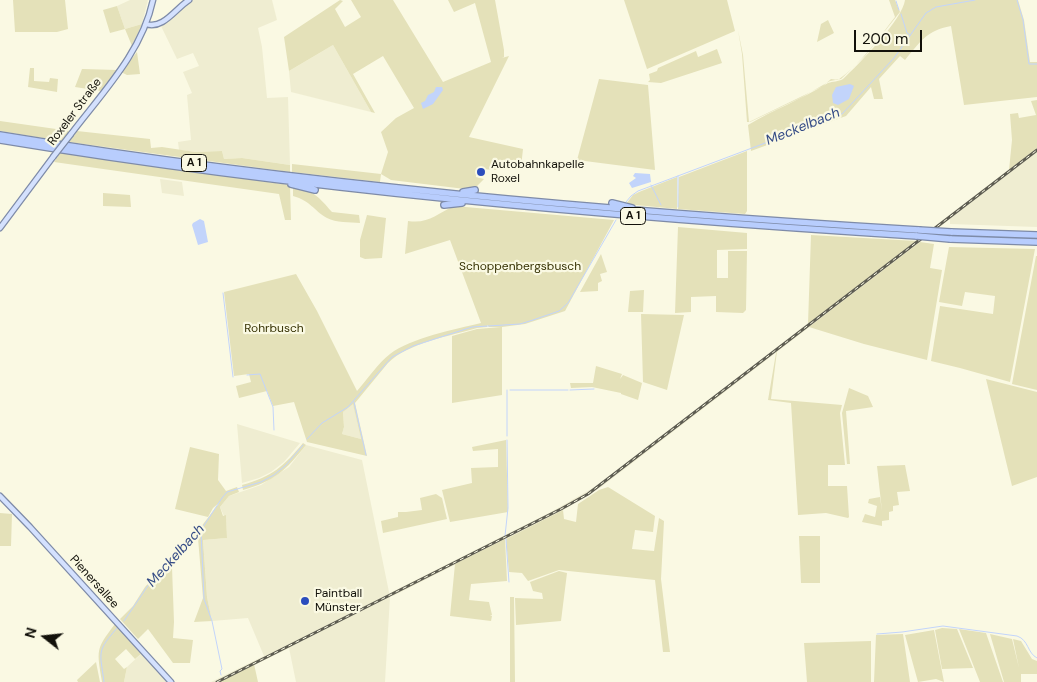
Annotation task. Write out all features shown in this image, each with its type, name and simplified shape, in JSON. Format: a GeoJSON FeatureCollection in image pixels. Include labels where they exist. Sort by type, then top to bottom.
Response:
{"type":"FeatureCollection","features":[{"type":"Feature","properties":{"kind":"highway","name":"A 1"},"geometry":{"type":"LineString","coordinates":[[0,135],[217,166],[442,193],[727,221]]}},
{"type":"Feature","properties":{"kind":"highway","name":"A 1"},"geometry":{"type":"LineString","coordinates":[[0,140],[272,179],[483,202],[1037,242]]}},
{"type":"Feature","properties":{"kind":"highway"},"geometry":{"type":"LineString","coordinates":[[272,179],[315,190]]}},
{"type":"Feature","properties":{"kind":"highway"},"geometry":{"type":"LineString","coordinates":[[442,193],[476,190]]}},
{"type":"Feature","properties":{"kind":"highway"},"geometry":{"type":"LineString","coordinates":[[444,205],[483,202]]}},
{"type":"Feature","properties":{"kind":"highway"},"geometry":{"type":"LineString","coordinates":[[612,203],[648,212]]}},
{"type":"Feature","properties":{"kind":"highway","name":"A 1"},"geometry":{"type":"LineString","coordinates":[[951,235],[1037,235]]}},
{"type":"Feature","properties":{"kind":"main road","name":"Roxeler Straße"},"geometry":{"type":"LineString","coordinates":[[0,228],[132,54],[146,24],[153,0]]}},
{"type":"Feature","properties":{"kind":"main road"},"geometry":{"type":"LineString","coordinates":[[146,24],[152,26],[160,24],[189,0]]}},
{"type":"Feature","properties":{"kind":"main road","name":"Pienersallee"},"geometry":{"type":"LineString","coordinates":[[0,496],[30,526],[171,682]]}},
{"type":"Feature","properties":{"kind":"shaded area"},"geometry":{"type":"Polygon","coordinates":[[[130,0],[148,0],[142,24],[125,29],[117,6],[130,0]]]}},
{"type":"Feature","properties":{"kind":"shaded area"},"geometry":{"type":"Polygon","coordinates":[[[192,0],[272,0],[277,20],[258,28],[262,47],[267,98],[288,97],[290,165],[242,158],[224,159],[222,151],[195,152],[179,150],[178,142],[191,140],[187,95],[192,93],[183,72],[199,66],[193,53],[177,59],[161,26],[179,11],[182,6],[192,0]]]}},
{"type":"Feature","properties":{"kind":"shaded area"},"geometry":{"type":"Polygon","coordinates":[[[333,45],[371,112],[291,92],[289,71],[333,45]]]}},
{"type":"Feature","properties":{"kind":"shaded area"},"geometry":{"type":"Polygon","coordinates":[[[1037,148],[1037,227],[950,224],[950,219],[601,487],[563,510],[393,596],[392,592],[551,512],[606,480],[1037,148]]]}},
{"type":"Feature","properties":{"kind":"shaded area"},"geometry":{"type":"Polygon","coordinates":[[[160,179],[182,182],[184,196],[162,193],[160,179]]]}},
{"type":"Feature","properties":{"kind":"shaded area"},"geometry":{"type":"Polygon","coordinates":[[[353,403],[361,439],[342,434],[344,427],[343,412],[353,403]]]}},
{"type":"Feature","properties":{"kind":"shaded area"},"geometry":{"type":"Polygon","coordinates":[[[237,424],[300,443],[284,462],[271,472],[242,483],[237,424]]]}},
{"type":"Feature","properties":{"kind":"shaded area"},"geometry":{"type":"Polygon","coordinates":[[[306,445],[362,460],[390,597],[385,682],[296,682],[289,648],[219,682],[211,682],[264,656],[248,618],[212,621],[207,597],[203,540],[227,538],[226,516],[224,516],[220,507],[229,496],[261,485],[289,467],[306,445]]]}},
{"type":"Feature","properties":{"kind":"shaded area"},"geometry":{"type":"Polygon","coordinates":[[[142,653],[169,682],[124,682],[127,667],[142,653]]]}},
{"type":"Feature","properties":{"kind":"green space"},"geometry":{"type":"Polygon","coordinates":[[[13,0],[65,0],[68,29],[57,32],[15,32],[13,0]]]}},
{"type":"Feature","properties":{"kind":"green space"},"geometry":{"type":"Polygon","coordinates":[[[340,0],[343,1],[335,9],[345,27],[361,17],[351,0],[393,0],[443,82],[491,62],[475,3],[454,12],[448,0],[495,0],[504,50],[504,57],[502,58],[509,56],[469,137],[523,149],[521,167],[512,168],[505,166],[500,170],[477,169],[476,177],[484,179],[477,186],[465,189],[391,180],[381,174],[388,152],[381,132],[396,118],[414,108],[383,56],[353,74],[375,113],[371,112],[333,45],[289,71],[284,37],[340,0]]]}},
{"type":"Feature","properties":{"kind":"green space"},"geometry":{"type":"Polygon","coordinates":[[[624,0],[727,0],[735,31],[647,69],[624,0]]]}},
{"type":"Feature","properties":{"kind":"green space"},"geometry":{"type":"Polygon","coordinates":[[[889,0],[895,0],[900,12],[870,50],[895,17],[889,0]]]}},
{"type":"Feature","properties":{"kind":"green space"},"geometry":{"type":"Polygon","coordinates":[[[905,0],[1018,0],[1024,20],[1030,62],[1037,62],[1037,97],[964,105],[951,26],[930,34],[920,42],[905,60],[900,56],[879,79],[883,99],[874,99],[871,87],[846,116],[751,151],[748,125],[828,83],[843,79],[869,53],[888,30],[897,18],[905,0]]]}},
{"type":"Feature","properties":{"kind":"green space"},"geometry":{"type":"Polygon","coordinates":[[[117,6],[125,29],[110,33],[103,10],[117,6]]]}},
{"type":"Feature","properties":{"kind":"green space"},"geometry":{"type":"Polygon","coordinates":[[[828,20],[834,33],[817,42],[821,24],[828,20]]]}},
{"type":"Feature","properties":{"kind":"green space"},"geometry":{"type":"Polygon","coordinates":[[[142,24],[132,46],[125,29],[142,24]]]}},
{"type":"Feature","properties":{"kind":"green space"},"geometry":{"type":"Polygon","coordinates":[[[738,30],[743,55],[749,122],[747,122],[742,54],[738,30]]]}},
{"type":"Feature","properties":{"kind":"green space"},"geometry":{"type":"Polygon","coordinates":[[[717,49],[722,63],[661,83],[648,82],[650,80],[649,74],[657,71],[658,68],[696,51],[698,57],[717,49]]]}},
{"type":"Feature","properties":{"kind":"green space"},"geometry":{"type":"Polygon","coordinates":[[[137,52],[140,74],[127,75],[121,72],[137,52]]]}},
{"type":"Feature","properties":{"kind":"green space"},"geometry":{"type":"Polygon","coordinates":[[[30,68],[34,68],[34,81],[49,82],[50,78],[58,79],[57,92],[28,87],[30,68]]]}},
{"type":"Feature","properties":{"kind":"green space"},"geometry":{"type":"Polygon","coordinates":[[[82,69],[117,70],[101,91],[75,87],[82,69]]]}},
{"type":"Feature","properties":{"kind":"green space"},"geometry":{"type":"Polygon","coordinates":[[[599,79],[648,85],[655,170],[577,160],[599,79]]]}},
{"type":"Feature","properties":{"kind":"green space"},"geometry":{"type":"Polygon","coordinates":[[[811,92],[802,97],[749,122],[811,92]]]}},
{"type":"Feature","properties":{"kind":"green space"},"geometry":{"type":"Polygon","coordinates":[[[1037,100],[1037,148],[1009,170],[1012,140],[1010,114],[1018,113],[1019,118],[1036,115],[1031,101],[1037,100]]]}},
{"type":"Feature","properties":{"kind":"green space"},"geometry":{"type":"Polygon","coordinates":[[[0,121],[70,131],[62,141],[0,131],[0,121]]]}},
{"type":"Feature","properties":{"kind":"green space"},"geometry":{"type":"Polygon","coordinates":[[[77,131],[150,139],[151,148],[162,147],[195,152],[222,151],[224,159],[242,158],[290,165],[290,172],[69,142],[77,131]]]}},
{"type":"Feature","properties":{"kind":"green space"},"geometry":{"type":"Polygon","coordinates":[[[747,151],[747,211],[745,214],[678,209],[679,177],[747,151]]]}},
{"type":"Feature","properties":{"kind":"green space"},"geometry":{"type":"Polygon","coordinates":[[[60,153],[290,185],[291,220],[285,220],[279,194],[54,162],[60,153]]]}},
{"type":"Feature","properties":{"kind":"green space"},"geometry":{"type":"Polygon","coordinates":[[[292,164],[381,174],[380,182],[292,172],[292,164]]]}},
{"type":"Feature","properties":{"kind":"green space"},"geometry":{"type":"Polygon","coordinates":[[[677,177],[677,209],[626,204],[633,195],[677,177]]]}},
{"type":"Feature","properties":{"kind":"green space"},"geometry":{"type":"Polygon","coordinates":[[[293,186],[315,195],[332,212],[359,215],[360,223],[339,222],[327,218],[304,200],[293,196],[293,186]]]}},
{"type":"Feature","properties":{"kind":"green space"},"geometry":{"type":"Polygon","coordinates":[[[103,193],[130,195],[131,207],[103,206],[103,193]]]}},
{"type":"Feature","properties":{"kind":"green space"},"geometry":{"type":"Polygon","coordinates":[[[454,206],[614,220],[565,311],[525,324],[502,327],[502,395],[452,403],[452,336],[477,329],[501,327],[489,327],[487,325],[487,327],[477,328],[442,337],[418,345],[396,356],[388,363],[355,403],[367,456],[307,442],[294,402],[273,406],[267,391],[239,398],[236,386],[251,382],[249,374],[234,376],[224,292],[296,274],[317,311],[357,391],[381,362],[399,348],[434,335],[481,323],[450,240],[405,254],[408,221],[427,220],[454,206]],[[353,404],[343,412],[344,427],[342,434],[361,439],[353,404]]]}},
{"type":"Feature","properties":{"kind":"green space"},"geometry":{"type":"Polygon","coordinates":[[[367,215],[386,218],[382,258],[365,259],[360,257],[360,240],[367,215]]]}},
{"type":"Feature","properties":{"kind":"green space"},"geometry":{"type":"Polygon","coordinates":[[[678,227],[747,233],[747,249],[717,250],[717,278],[728,278],[728,251],[747,251],[746,310],[743,313],[716,312],[716,296],[691,297],[691,312],[675,313],[678,227]]]}},
{"type":"Feature","properties":{"kind":"green space"},"geometry":{"type":"Polygon","coordinates":[[[811,235],[916,241],[808,324],[811,235]]]}},
{"type":"Feature","properties":{"kind":"green space"},"geometry":{"type":"Polygon","coordinates":[[[920,242],[934,244],[930,268],[942,270],[927,360],[864,344],[809,327],[920,242]]]}},
{"type":"Feature","properties":{"kind":"green space"},"geometry":{"type":"Polygon","coordinates":[[[949,247],[1035,249],[1010,382],[931,361],[940,306],[993,314],[995,296],[965,292],[962,306],[939,302],[949,247]]]}},
{"type":"Feature","properties":{"kind":"green space"},"geometry":{"type":"Polygon","coordinates":[[[601,254],[607,272],[600,274],[602,281],[598,283],[598,291],[580,292],[601,254]]]}},
{"type":"Feature","properties":{"kind":"green space"},"geometry":{"type":"Polygon","coordinates":[[[1037,256],[1037,390],[1012,384],[1037,256]]]}},
{"type":"Feature","properties":{"kind":"green space"},"geometry":{"type":"Polygon","coordinates":[[[644,290],[643,312],[628,312],[630,291],[644,290]]]}},
{"type":"Feature","properties":{"kind":"green space"},"geometry":{"type":"Polygon","coordinates":[[[641,314],[684,315],[667,390],[643,382],[641,314]]]}},
{"type":"Feature","properties":{"kind":"green space"},"geometry":{"type":"Polygon","coordinates":[[[777,351],[771,399],[842,405],[840,413],[845,465],[828,465],[828,486],[847,486],[848,518],[826,513],[798,515],[791,403],[768,400],[777,351]]]}},
{"type":"Feature","properties":{"kind":"green space"},"geometry":{"type":"Polygon","coordinates":[[[596,366],[622,374],[620,379],[623,375],[642,383],[638,400],[621,393],[592,387],[571,388],[570,383],[593,383],[596,366]]]}},
{"type":"Feature","properties":{"kind":"green space"},"geometry":{"type":"Polygon","coordinates":[[[986,379],[1037,392],[1037,477],[1012,486],[986,379]]]}},
{"type":"Feature","properties":{"kind":"green space"},"geometry":{"type":"Polygon","coordinates":[[[849,388],[868,396],[873,407],[846,411],[850,464],[847,464],[842,413],[849,388]]]}},
{"type":"Feature","properties":{"kind":"green space"},"geometry":{"type":"Polygon","coordinates":[[[506,440],[508,512],[450,522],[442,490],[472,483],[471,468],[498,467],[498,449],[473,451],[472,447],[506,440]]]}},
{"type":"Feature","properties":{"kind":"green space"},"geometry":{"type":"Polygon","coordinates":[[[303,443],[306,445],[279,474],[254,487],[243,490],[242,485],[277,470],[303,443]]]}},
{"type":"Feature","properties":{"kind":"green space"},"geometry":{"type":"Polygon","coordinates":[[[190,447],[219,454],[218,480],[226,491],[237,487],[239,492],[229,496],[220,507],[223,516],[226,515],[227,538],[203,540],[207,597],[212,621],[194,622],[203,598],[198,538],[184,553],[181,550],[194,536],[220,502],[213,508],[208,517],[175,509],[190,447]]]}},
{"type":"Feature","properties":{"kind":"green space"},"geometry":{"type":"Polygon","coordinates":[[[905,465],[910,491],[897,492],[899,505],[893,506],[893,511],[889,512],[889,520],[882,521],[882,526],[862,522],[865,514],[875,517],[877,506],[868,503],[869,499],[880,497],[882,511],[877,466],[905,465]]]}},
{"type":"Feature","properties":{"kind":"green space"},"geometry":{"type":"Polygon","coordinates":[[[608,487],[655,516],[653,532],[635,530],[632,549],[654,551],[659,518],[664,521],[661,579],[670,652],[663,652],[655,580],[559,570],[528,581],[522,573],[509,572],[506,539],[563,510],[564,519],[576,522],[578,504],[599,490],[608,487]]]}},
{"type":"Feature","properties":{"kind":"green space"},"geometry":{"type":"Polygon","coordinates":[[[436,494],[442,498],[447,519],[383,533],[381,521],[398,517],[398,512],[422,510],[420,498],[436,494]]]}},
{"type":"Feature","properties":{"kind":"green space"},"geometry":{"type":"Polygon","coordinates":[[[0,513],[12,514],[11,546],[0,546],[0,513]]]}},
{"type":"Feature","properties":{"kind":"green space"},"geometry":{"type":"Polygon","coordinates":[[[799,536],[820,536],[820,583],[801,583],[799,536]]]}},
{"type":"Feature","properties":{"kind":"green space"},"geometry":{"type":"Polygon","coordinates":[[[505,539],[507,581],[471,584],[469,600],[489,602],[492,615],[490,615],[492,616],[491,621],[450,616],[455,564],[505,539]]]}},
{"type":"Feature","properties":{"kind":"green space"},"geometry":{"type":"Polygon","coordinates":[[[178,551],[183,555],[172,567],[173,638],[193,640],[190,663],[173,663],[148,629],[138,639],[120,619],[133,606],[145,587],[178,551]]]}},
{"type":"Feature","properties":{"kind":"green space"},"geometry":{"type":"Polygon","coordinates":[[[559,571],[567,573],[561,621],[516,625],[515,598],[543,599],[542,593],[533,591],[530,582],[559,571]]]}},
{"type":"Feature","properties":{"kind":"green space"},"geometry":{"type":"Polygon","coordinates":[[[510,597],[514,597],[515,682],[510,682],[510,597]]]}},
{"type":"Feature","properties":{"kind":"green space"},"geometry":{"type":"Polygon","coordinates":[[[115,624],[142,653],[135,659],[126,649],[115,659],[124,669],[127,667],[124,682],[102,682],[99,651],[115,624]]]}},
{"type":"Feature","properties":{"kind":"green space"},"geometry":{"type":"Polygon","coordinates":[[[942,628],[957,629],[973,668],[942,669],[935,630],[942,628]]]}},
{"type":"Feature","properties":{"kind":"green space"},"geometry":{"type":"Polygon","coordinates":[[[959,629],[986,633],[1003,682],[980,682],[959,629]]]}},
{"type":"Feature","properties":{"kind":"green space"},"geometry":{"type":"Polygon","coordinates":[[[934,630],[944,682],[936,679],[918,682],[905,635],[934,630]]]}},
{"type":"Feature","properties":{"kind":"green space"},"geometry":{"type":"Polygon","coordinates":[[[903,634],[910,682],[874,682],[876,635],[903,634]]]}},
{"type":"Feature","properties":{"kind":"green space"},"geometry":{"type":"Polygon","coordinates":[[[990,634],[1012,639],[1019,668],[1013,639],[1021,641],[1032,659],[1037,661],[1037,674],[1021,674],[1021,682],[1004,682],[990,634]]]}},
{"type":"Feature","properties":{"kind":"green space"},"geometry":{"type":"Polygon","coordinates":[[[871,641],[871,682],[807,682],[804,643],[871,641]]]}},
{"type":"Feature","properties":{"kind":"green space"},"geometry":{"type":"Polygon","coordinates":[[[96,662],[100,682],[78,682],[77,680],[96,662]]]}},
{"type":"Feature","properties":{"kind":"green space"},"geometry":{"type":"Polygon","coordinates":[[[254,664],[258,682],[219,682],[254,664]]]}},
{"type":"Feature","properties":{"kind":"water"},"geometry":{"type":"Polygon","coordinates":[[[850,84],[854,86],[849,99],[838,105],[833,103],[832,95],[836,87],[850,84]]]}},
{"type":"Feature","properties":{"kind":"water"},"geometry":{"type":"Polygon","coordinates":[[[436,87],[442,87],[443,90],[433,104],[423,109],[421,103],[425,101],[428,95],[434,92],[436,87]]]}},
{"type":"Feature","properties":{"kind":"water"},"geometry":{"type":"Polygon","coordinates":[[[635,173],[650,174],[651,182],[632,188],[629,183],[636,178],[633,176],[635,173]]]}},
{"type":"Feature","properties":{"kind":"water"},"geometry":{"type":"Polygon","coordinates":[[[200,219],[204,221],[208,242],[198,245],[192,225],[200,219]]]}},
{"type":"Feature","properties":{"kind":"waterway","name":"Meckelbach"},"geometry":{"type":"LineString","coordinates":[[626,202],[638,191],[842,114],[894,58],[926,13],[936,7],[975,0]]}},
{"type":"Feature","properties":{"kind":"waterway"},"geometry":{"type":"LineString","coordinates":[[1017,0],[1023,20],[1029,64],[1037,64]]}},
{"type":"Feature","properties":{"kind":"waterway"},"geometry":{"type":"LineString","coordinates":[[896,1],[899,10]]}},
{"type":"Feature","properties":{"kind":"waterway"},"geometry":{"type":"LineString","coordinates":[[901,14],[907,33],[910,35]]}},
{"type":"Feature","properties":{"kind":"waterway"},"geometry":{"type":"LineString","coordinates":[[678,176],[678,207]]}},
{"type":"Feature","properties":{"kind":"waterway"},"geometry":{"type":"LineString","coordinates":[[651,185],[661,205]]}},
{"type":"Feature","properties":{"kind":"waterway","name":"Meckelbach"},"geometry":{"type":"LineString","coordinates":[[307,439],[322,423],[348,407],[392,357],[413,346],[472,327],[520,324],[559,311],[568,303],[616,220]]}},
{"type":"Feature","properties":{"kind":"waterway"},"geometry":{"type":"LineString","coordinates":[[223,293],[233,377]]}},
{"type":"Feature","properties":{"kind":"waterway"},"geometry":{"type":"LineString","coordinates":[[247,375],[260,374],[273,407],[274,430]]}},
{"type":"Feature","properties":{"kind":"waterway"},"geometry":{"type":"LineString","coordinates":[[570,390],[594,389]]}},
{"type":"Feature","properties":{"kind":"waterway"},"geometry":{"type":"LineString","coordinates":[[507,390],[507,436]]}},
{"type":"Feature","properties":{"kind":"waterway"},"geometry":{"type":"LineString","coordinates":[[510,390],[568,390]]}},
{"type":"Feature","properties":{"kind":"waterway"},"geometry":{"type":"LineString","coordinates":[[354,402],[366,455]]}},
{"type":"Feature","properties":{"kind":"waterway"},"geometry":{"type":"LineString","coordinates":[[505,536],[508,508],[507,440]]}},
{"type":"Feature","properties":{"kind":"waterway","name":"Meckelbach"},"geometry":{"type":"LineString","coordinates":[[124,621],[147,587],[201,530],[227,492],[261,482],[274,475],[286,465],[303,445]]}},
{"type":"Feature","properties":{"kind":"waterway"},"geometry":{"type":"LineString","coordinates":[[201,531],[204,599],[212,621],[222,669],[220,671],[221,675]]}},
{"type":"Feature","properties":{"kind":"waterway"},"geometry":{"type":"LineString","coordinates":[[506,539],[509,582]]}},
{"type":"Feature","properties":{"kind":"waterway"},"geometry":{"type":"LineString","coordinates":[[877,634],[943,626],[1017,636],[1024,640],[1031,653],[1037,658]]}},
{"type":"Feature","properties":{"kind":"waterway","name":"Meckelbach"},"geometry":{"type":"LineString","coordinates":[[104,682],[101,652],[118,627]]}},
{"type":"Feature","properties":{"kind":"railway"},"geometry":{"type":"LineString","coordinates":[[217,682],[588,494],[1037,150]]}},
{"type":"Feature","properties":{"kind":"place","name":"Autobahnkapelle Roxel"},"geometry":{"type":"Point","coordinates":[481,172]}},
{"type":"Feature","properties":{"kind":"place","name":"Paintball Münster"},"geometry":{"type":"Point","coordinates":[305,601]}},
{"type":"Feature","properties":{"kind":"park label","name":"Schoppenbergsbusch"},"geometry":{"type":"Point","coordinates":[520,267]}},
{"type":"Feature","properties":{"kind":"park label","name":"Rohrbusch"},"geometry":{"type":"Point","coordinates":[274,329]}}]}
